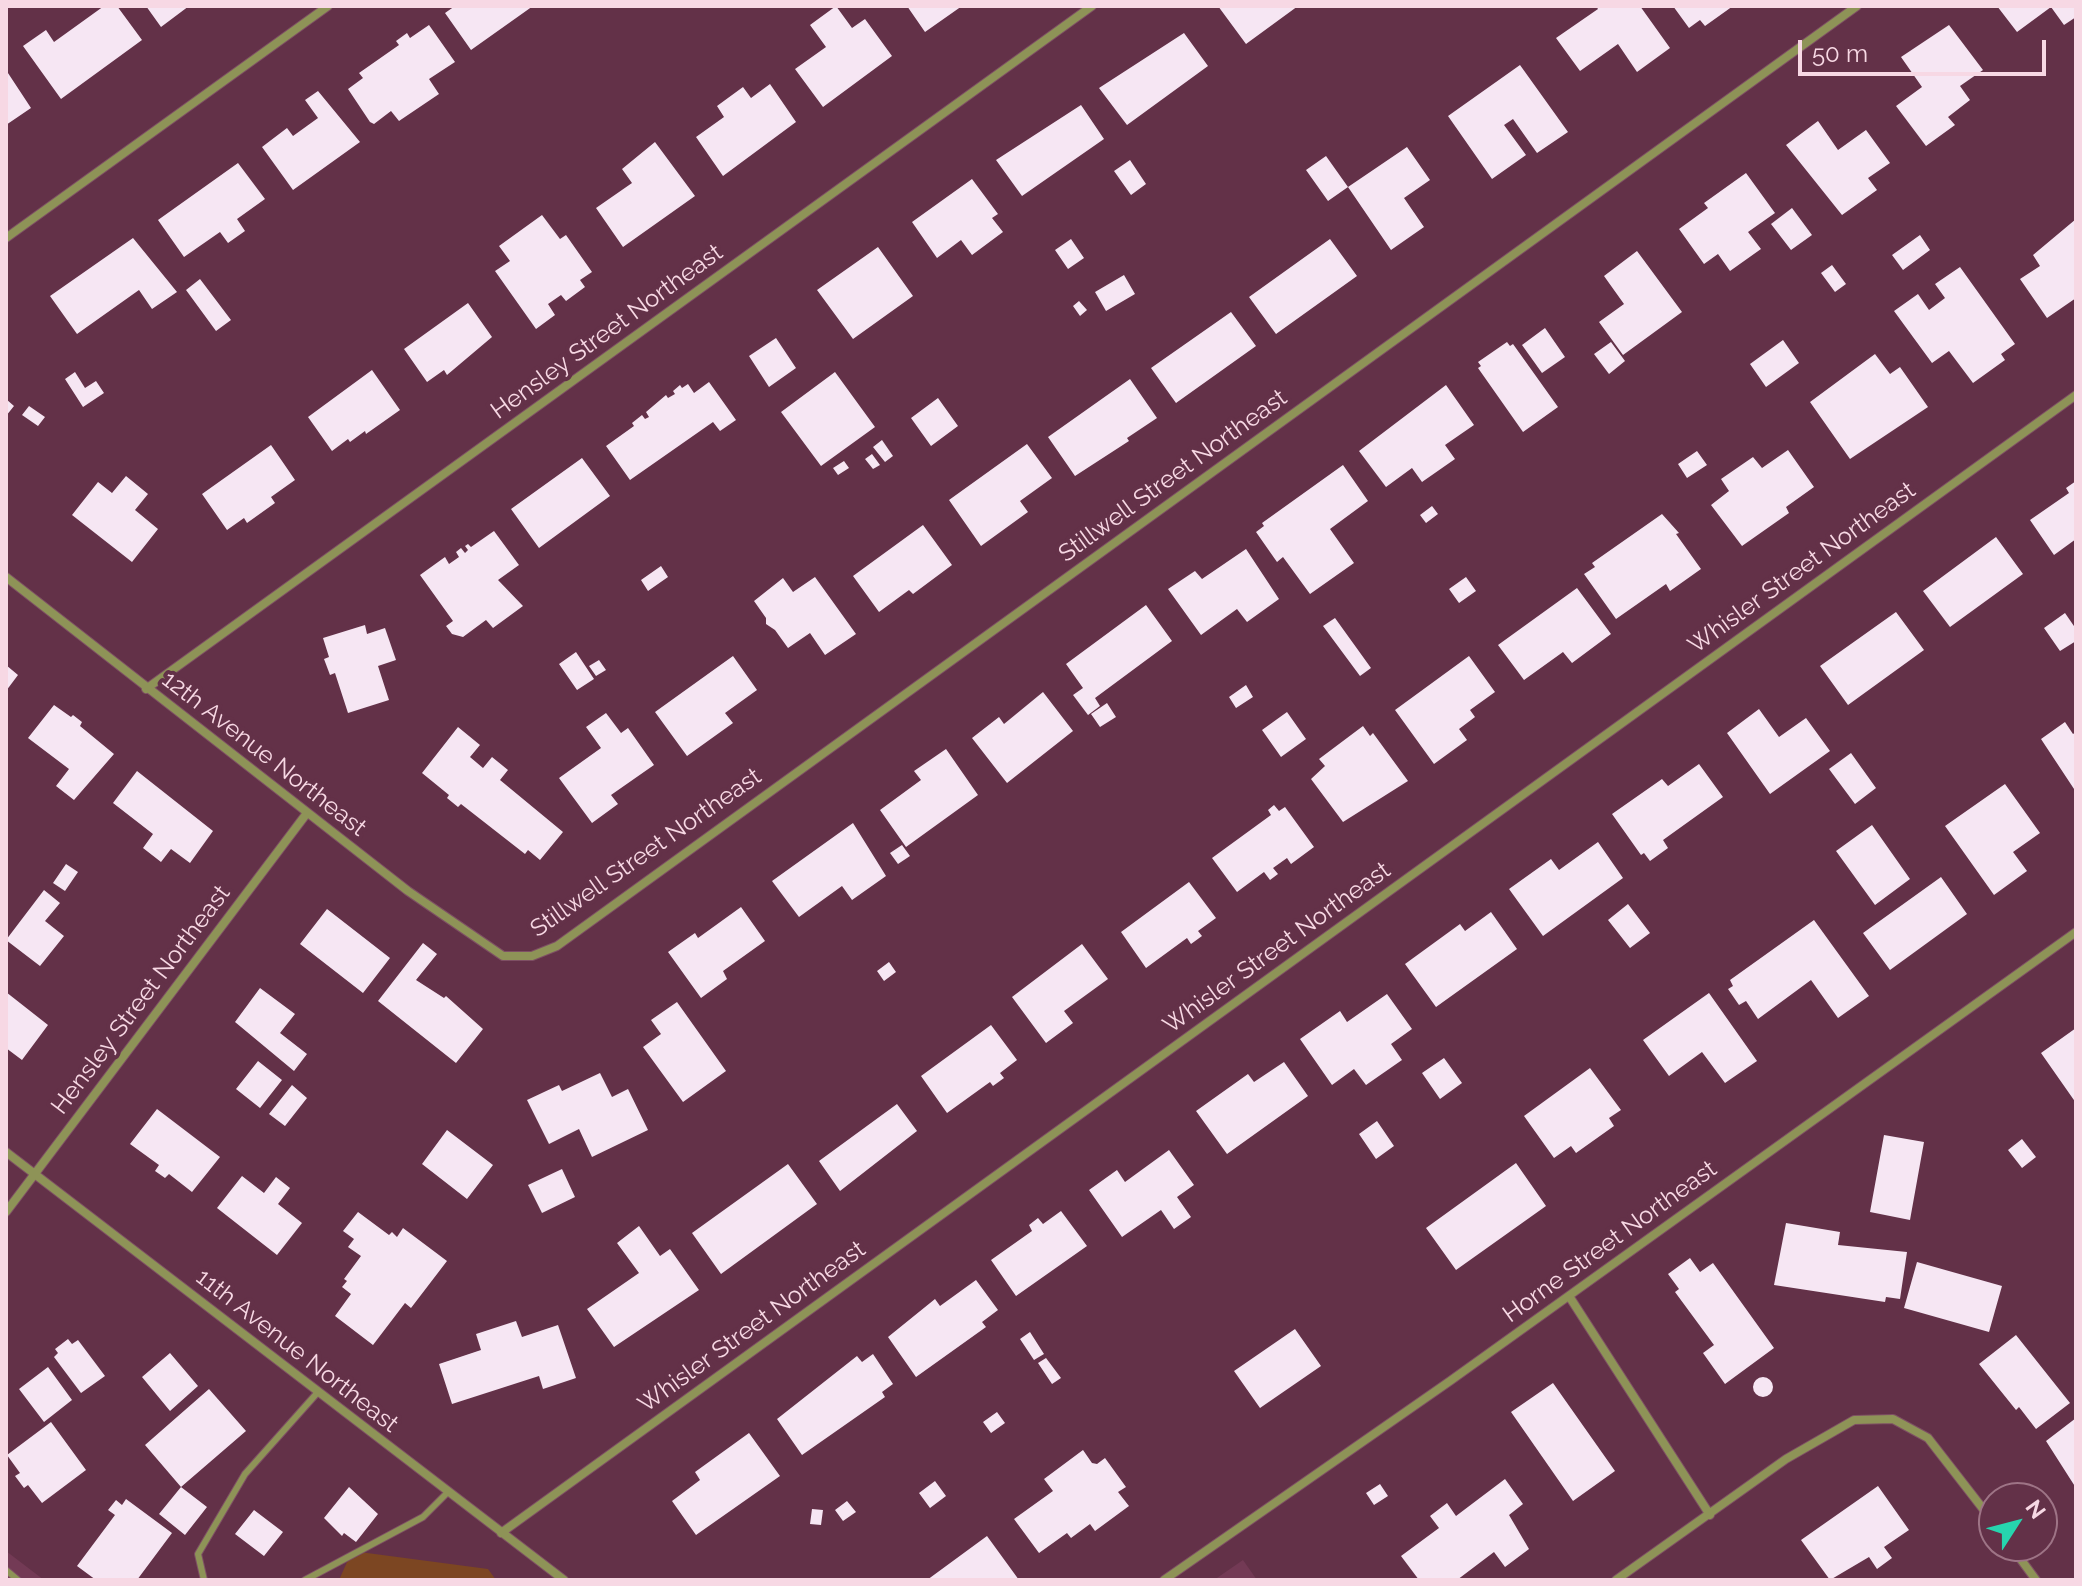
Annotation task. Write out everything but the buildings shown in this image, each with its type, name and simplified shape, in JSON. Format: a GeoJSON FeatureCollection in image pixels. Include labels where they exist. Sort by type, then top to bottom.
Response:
{"type":"FeatureCollection","features":[{"type":"Feature","properties":{"kind":"street"},"geometry":{"type":"LineString","coordinates":[[6,238],[328,6]]}},
{"type":"Feature","properties":{"kind":"street","name":"Hensley Street Northeast"},"geometry":{"type":"LineString","coordinates":[[146,689],[1092,6]]}},
{"type":"Feature","properties":{"kind":"street","name":"Stillwell Street Northeast"},"geometry":{"type":"LineString","coordinates":[[503,956],[532,956],[557,946],[1857,6]]}},
{"type":"Feature","properties":{"kind":"street","name":"Whisler Street Northeast"},"geometry":{"type":"LineString","coordinates":[[501,1533],[2076,395]]}},
{"type":"Feature","properties":{"kind":"street","name":"12th Avenue Northeast"},"geometry":{"type":"LineString","coordinates":[[6,577],[408,891],[503,956]]}},
{"type":"Feature","properties":{"kind":"street","name":"Hensley Street Northeast"},"geometry":{"type":"LineString","coordinates":[[6,1212],[307,813]]}},
{"type":"Feature","properties":{"kind":"street","name":"Horne Street Northeast"},"geometry":{"type":"LineString","coordinates":[[1164,1580],[1569,1296],[2076,932]]}},
{"type":"Feature","properties":{"kind":"street","name":"11th Avenue Northeast"},"geometry":{"type":"LineString","coordinates":[[6,1152],[564,1580]]}},
{"type":"Feature","properties":{"kind":"street"},"geometry":{"type":"LineString","coordinates":[[1569,1296],[1710,1515]]}},
{"type":"Feature","properties":{"kind":"street"},"geometry":{"type":"LineString","coordinates":[[1616,1580],[1650,1552],[1710,1515],[1819,1437],[1854,1420],[1893,1419],[1928,1438],[1978,1502]]}},
{"type":"Feature","properties":{"kind":"street"},"geometry":{"type":"LineString","coordinates":[[2023,1562],[2036,1580]]}},
{"type":"Feature","properties":{"kind":"lane"},"geometry":{"type":"LineString","coordinates":[[204,1580],[198,1554],[245,1474],[318,1392]]}},
{"type":"Feature","properties":{"kind":"lane"},"geometry":{"type":"LineString","coordinates":[[305,1580],[423,1517],[448,1492]]}},
{"type":"Feature","properties":{"kind":"lane"},"geometry":{"type":"LineString","coordinates":[[6,1570],[18,1580]]}},
{"type":"Feature","properties":{"kind":"shaded area"},"geometry":{"type":"Polygon","coordinates":[[[6,1551],[44,1580],[6,1580],[6,1551]]]}},
{"type":"Feature","properties":{"kind":"shaded area"},"geometry":{"type":"Polygon","coordinates":[[[352,1551],[488,1569],[496,1580],[339,1580],[352,1551]]]}},
{"type":"Feature","properties":{"kind":"shaded area"},"geometry":{"type":"Polygon","coordinates":[[[1243,1560],[1257,1580],[1214,1580],[1243,1560]]]}}]}
